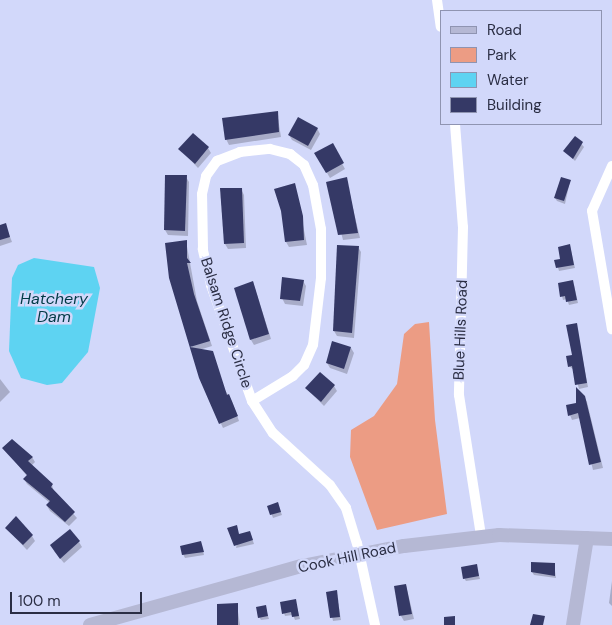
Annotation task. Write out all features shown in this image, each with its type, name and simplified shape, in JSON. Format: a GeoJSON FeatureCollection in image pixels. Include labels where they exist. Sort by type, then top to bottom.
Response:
{"type":"FeatureCollection","features":[{"type":"Feature","properties":{"kind":"street"},"geometry":{"type":"LineString","coordinates":[[437,0],[440,20]]}},
{"type":"Feature","properties":{"kind":"street","name":"Blue Hills Road"},"geometry":{"type":"LineString","coordinates":[[455,125],[461,176],[463,244],[458,388],[481,536]]}},
{"type":"Feature","properties":{"kind":"street","name":"Balsam Ridge Circle"},"geometry":{"type":"LineString","coordinates":[[252,401],[293,376],[304,365],[313,345],[321,278],[321,228],[313,185],[304,165],[290,154],[270,149],[240,152],[217,161],[206,176],[202,194],[205,258],[252,401],[273,433],[310,464],[338,495],[353,526],[375,625]]}},
{"type":"Feature","properties":{"kind":"street"},"geometry":{"type":"LineString","coordinates":[[612,166],[592,211],[612,329]]}},
{"type":"Feature","properties":{"kind":"street","name":"Cook Hill Road"},"geometry":{"type":"LineString","coordinates":[[90,625],[276,573],[360,554],[481,536],[612,539]]}},
{"type":"Feature","properties":{"kind":"street"},"geometry":{"type":"LineString","coordinates":[[573,625],[586,538]]}},
{"type":"Feature","properties":{"kind":"green space"},"geometry":{"type":"Polygon","coordinates":[[[429,322],[435,420],[447,514],[377,530],[350,457],[351,430],[374,416],[397,384],[404,334],[415,324],[429,322]]]}},
{"type":"Feature","properties":{"kind":"water","name":"Hatchery Dam"},"geometry":{"type":"Polygon","coordinates":[[[34,258],[94,267],[100,288],[88,352],[62,383],[47,385],[21,378],[9,351],[12,278],[18,265],[34,258]]]}},
{"type":"Feature","properties":{"kind":"building"},"geometry":{"type":"Polygon","coordinates":[[[278,111],[279,132],[225,140],[222,118],[278,111]]]}},
{"type":"Feature","properties":{"kind":"building"},"geometry":{"type":"Polygon","coordinates":[[[298,117],[318,128],[308,146],[288,135],[298,117]]]}},
{"type":"Feature","properties":{"kind":"building"},"geometry":{"type":"Polygon","coordinates":[[[193,133],[209,147],[195,164],[178,149],[193,133]]]}},
{"type":"Feature","properties":{"kind":"building"},"geometry":{"type":"Polygon","coordinates":[[[575,136],[583,142],[573,159],[563,151],[575,136]]]}},
{"type":"Feature","properties":{"kind":"building"},"geometry":{"type":"Polygon","coordinates":[[[333,143],[344,163],[326,173],[314,153],[333,143]]]}},
{"type":"Feature","properties":{"kind":"building"},"geometry":{"type":"Polygon","coordinates":[[[165,175],[187,175],[185,231],[164,230],[165,175]]]}},
{"type":"Feature","properties":{"kind":"building"},"geometry":{"type":"Polygon","coordinates":[[[347,177],[358,233],[338,235],[326,182],[347,177]]]}},
{"type":"Feature","properties":{"kind":"building"},"geometry":{"type":"Polygon","coordinates":[[[561,177],[571,180],[564,201],[554,198],[561,177]]]}},
{"type":"Feature","properties":{"kind":"building"},"geometry":{"type":"Polygon","coordinates":[[[295,183],[303,216],[304,240],[285,242],[281,211],[274,189],[295,183]]]}},
{"type":"Feature","properties":{"kind":"building"},"geometry":{"type":"Polygon","coordinates":[[[220,188],[242,188],[244,243],[224,244],[220,188]]]}},
{"type":"Feature","properties":{"kind":"building"},"geometry":{"type":"Polygon","coordinates":[[[6,223],[10,237],[0,240],[0,225],[6,223]]]}},
{"type":"Feature","properties":{"kind":"building"},"geometry":{"type":"Polygon","coordinates":[[[187,240],[187,258],[191,263],[187,263],[194,294],[210,341],[190,347],[213,351],[227,395],[229,394],[238,416],[219,424],[199,378],[169,278],[165,243],[187,240]]]}},
{"type":"Feature","properties":{"kind":"building"},"geometry":{"type":"Polygon","coordinates":[[[570,244],[574,265],[556,268],[554,260],[560,259],[558,247],[570,244]]]}},
{"type":"Feature","properties":{"kind":"building"},"geometry":{"type":"Polygon","coordinates":[[[337,245],[359,246],[352,333],[333,331],[337,245]]]}},
{"type":"Feature","properties":{"kind":"building"},"geometry":{"type":"Polygon","coordinates":[[[282,277],[304,280],[300,301],[280,299],[282,277]]]}},
{"type":"Feature","properties":{"kind":"building"},"geometry":{"type":"Polygon","coordinates":[[[573,280],[577,300],[566,302],[565,296],[560,297],[558,283],[573,280]]]}},
{"type":"Feature","properties":{"kind":"building"},"geometry":{"type":"Polygon","coordinates":[[[253,281],[269,334],[250,340],[234,288],[253,281]]]}},
{"type":"Feature","properties":{"kind":"building"},"geometry":{"type":"Polygon","coordinates":[[[577,323],[587,383],[575,385],[572,366],[568,367],[566,356],[572,355],[566,325],[577,323]]]}},
{"type":"Feature","properties":{"kind":"building"},"geometry":{"type":"Polygon","coordinates":[[[332,341],[351,347],[344,369],[326,363],[332,341]]]}},
{"type":"Feature","properties":{"kind":"building"},"geometry":{"type":"Polygon","coordinates":[[[320,372],[335,385],[321,402],[305,388],[320,372]]]}},
{"type":"Feature","properties":{"kind":"building"},"geometry":{"type":"Polygon","coordinates":[[[576,387],[585,396],[601,462],[589,465],[578,413],[568,416],[566,405],[576,403],[576,387]]]}},
{"type":"Feature","properties":{"kind":"building"},"geometry":{"type":"Polygon","coordinates":[[[12,439],[33,457],[28,461],[53,484],[51,487],[75,512],[65,522],[46,505],[50,501],[23,479],[27,475],[2,448],[12,439]]]}},
{"type":"Feature","properties":{"kind":"building"},"geometry":{"type":"Polygon","coordinates":[[[278,502],[281,512],[270,515],[267,506],[278,502]]]}},
{"type":"Feature","properties":{"kind":"building"},"geometry":{"type":"Polygon","coordinates":[[[16,516],[33,535],[23,545],[5,528],[16,516]]]}},
{"type":"Feature","properties":{"kind":"building"},"geometry":{"type":"Polygon","coordinates":[[[237,525],[239,534],[250,531],[253,540],[234,546],[227,528],[237,525]]]}},
{"type":"Feature","properties":{"kind":"building"},"geometry":{"type":"Polygon","coordinates":[[[70,529],[80,541],[60,559],[50,545],[70,529]]]}},
{"type":"Feature","properties":{"kind":"building"},"geometry":{"type":"Polygon","coordinates":[[[201,541],[204,552],[182,555],[180,546],[201,541]]]}},
{"type":"Feature","properties":{"kind":"building"},"geometry":{"type":"Polygon","coordinates":[[[531,562],[555,563],[555,576],[531,572],[531,562]]]}},
{"type":"Feature","properties":{"kind":"building"},"geometry":{"type":"Polygon","coordinates":[[[477,564],[479,576],[463,579],[461,567],[477,564]]]}},
{"type":"Feature","properties":{"kind":"building"},"geometry":{"type":"Polygon","coordinates":[[[406,584],[412,614],[399,616],[394,586],[406,584]]]}},
{"type":"Feature","properties":{"kind":"building"},"geometry":{"type":"Polygon","coordinates":[[[337,590],[340,617],[330,618],[326,592],[337,590]]]}},
{"type":"Feature","properties":{"kind":"building"},"geometry":{"type":"Polygon","coordinates":[[[296,599],[299,616],[292,617],[291,612],[282,614],[280,602],[296,599]]]}},
{"type":"Feature","properties":{"kind":"building"},"geometry":{"type":"Polygon","coordinates":[[[238,603],[238,625],[217,625],[217,604],[238,603]]]}},
{"type":"Feature","properties":{"kind":"building"},"geometry":{"type":"Polygon","coordinates":[[[266,605],[268,616],[258,618],[256,607],[266,605]]]}},
{"type":"Feature","properties":{"kind":"building"},"geometry":{"type":"Polygon","coordinates":[[[533,614],[545,616],[543,625],[530,625],[533,614]]]}},
{"type":"Feature","properties":{"kind":"building"},"geometry":{"type":"Polygon","coordinates":[[[455,616],[455,625],[444,625],[444,617],[455,616]]]}}]}
